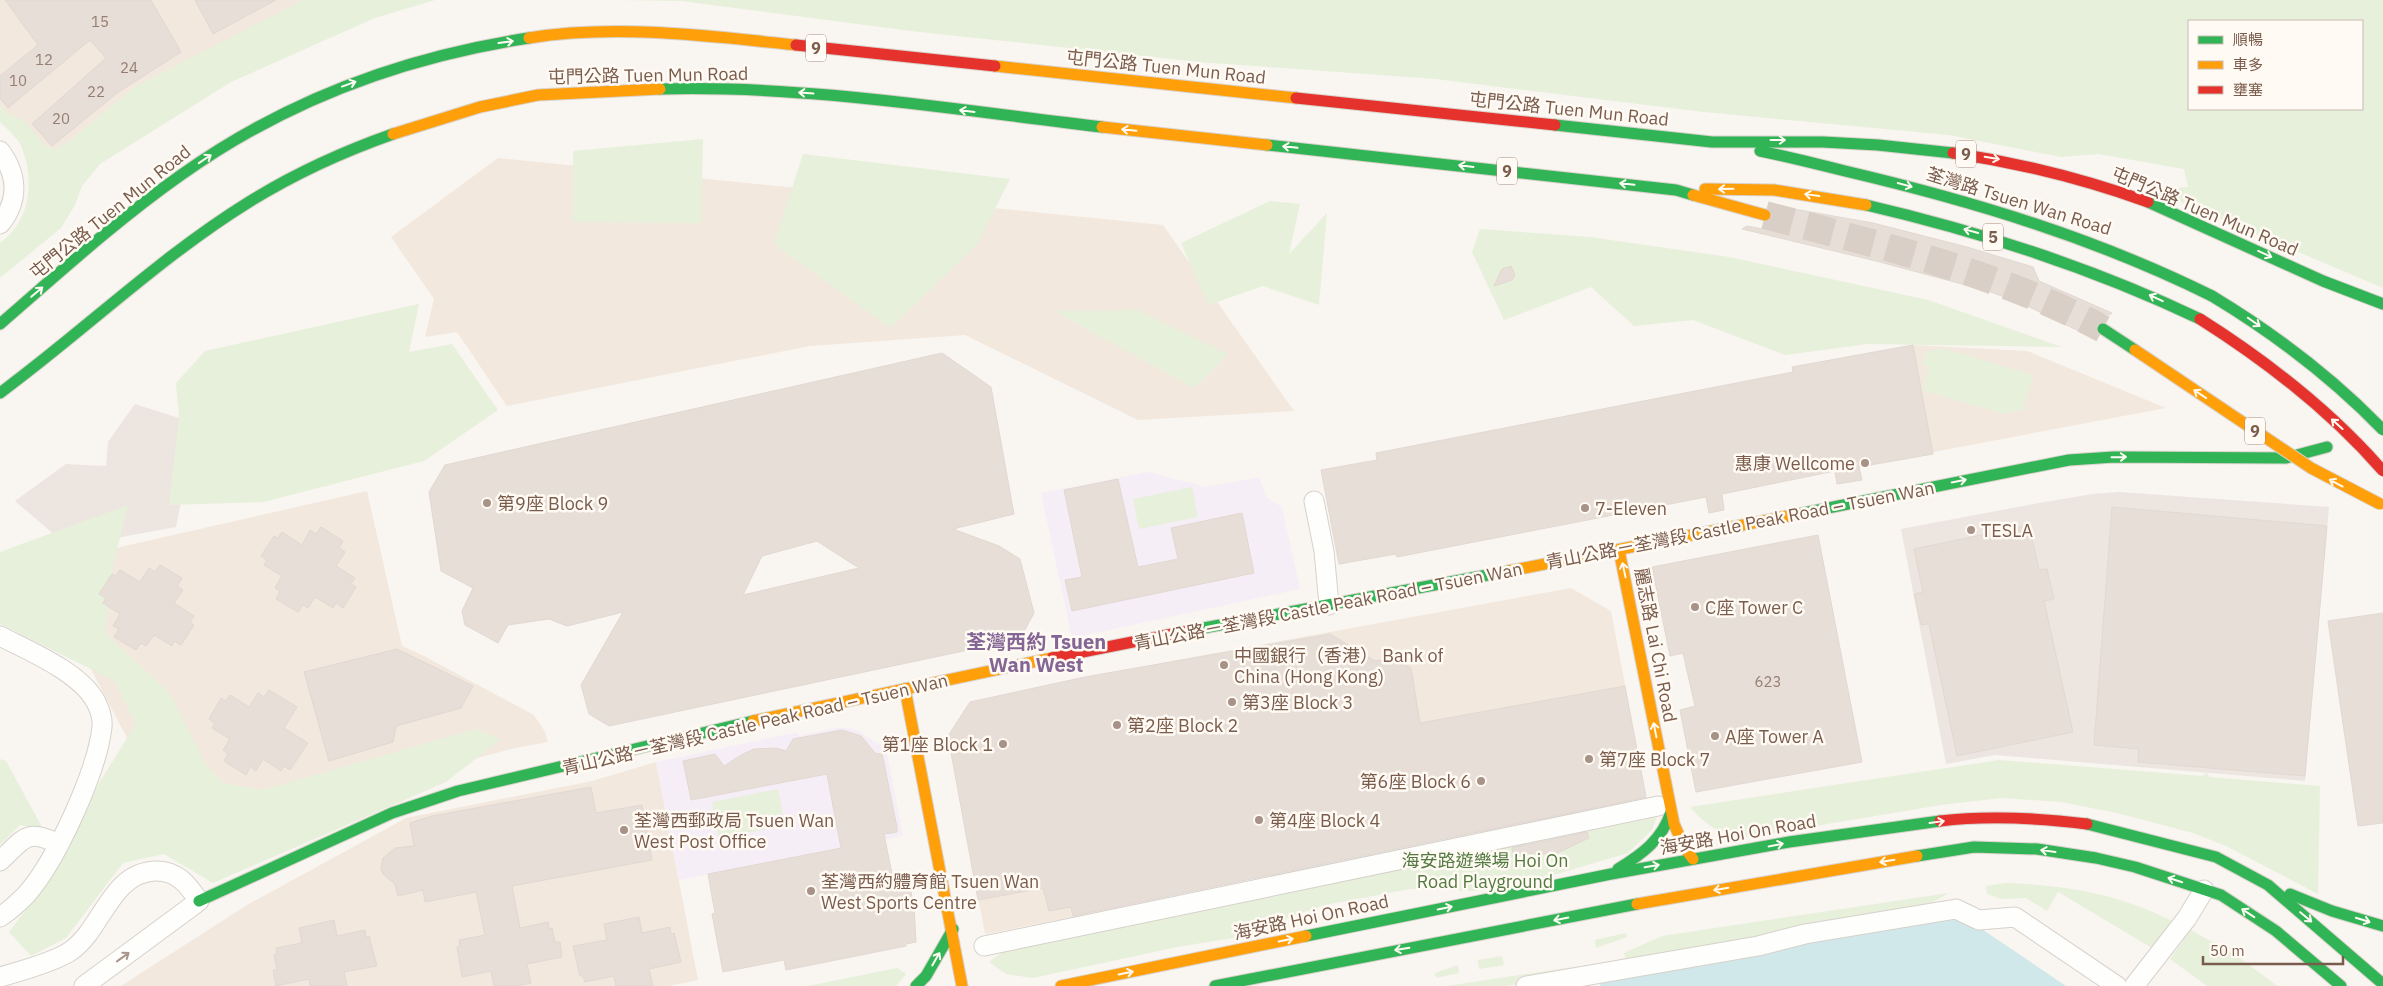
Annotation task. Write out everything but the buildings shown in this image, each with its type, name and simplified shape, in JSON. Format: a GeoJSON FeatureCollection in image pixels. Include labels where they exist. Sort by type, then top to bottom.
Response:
{"type":"FeatureCollection","features":[{"type":"Feature","properties":{"kind":"main road","name":"屯門公路 Tuen Mun Road"},"geometry":{"type":"LineString","coordinates":[[0,324],[169,184],[249,131],[303,104],[384,72],[470,48],[532,38],[583,33],[627,33],[727,38],[1712,142],[1822,140],[1863,142],[1949,151],[2035,167],[2107,187],[2149,202],[2321,280],[2383,304]]}},
{"type":"Feature","properties":{"kind":"main road","name":"屯門公路 Tuen Mun Road"},"geometry":{"type":"LineString","coordinates":[[0,392],[61,347],[163,263],[213,225],[305,170],[340,154],[476,107],[533,95],[718,87],[839,96],[1106,128],[1676,190],[1765,215]]}},
{"type":"Feature","properties":{"kind":"main road","name":"荃灣路 Tsuen Wan Road"},"geometry":{"type":"LineString","coordinates":[[1712,142],[1900,184],[2057,228],[2137,259],[2238,311],[2304,358],[2352,399],[2383,430]]}},
{"type":"Feature","properties":{"kind":"main road","name":"5"},"geometry":{"type":"LineString","coordinates":[[1676,190],[1774,190],[1844,200],[1974,232],[2076,264],[2200,319],[2248,351],[2347,432],[2383,472]]}},
{"type":"Feature","properties":{"kind":"main road","name":"9"},"geometry":{"type":"LineString","coordinates":[[2103,329],[2333,482],[2380,504]]}},
{"type":"Feature","properties":{"kind":"main road","name":"青山公路－荃灣段 Castle Peak Road – Tsuen Wan"},"geometry":{"type":"LineString","coordinates":[[199,902],[392,812],[458,791],[679,737],[1160,636],[1620,550],[2069,460],[2114,456],[2286,458],[2327,447]]}},
{"type":"Feature","properties":{"kind":"main road","name":"麗志路 Lai Chi Road"},"geometry":{"type":"LineString","coordinates":[[1620,550],[1664,809],[1677,835],[1694,859]]}},
{"type":"Feature","properties":{"kind":"main road"},"geometry":{"type":"LineString","coordinates":[[905,690],[953,929],[962,986]]}},
{"type":"Feature","properties":{"kind":"main road"},"geometry":{"type":"LineString","coordinates":[[1611,874],[1644,853],[1664,830],[1664,809]]}},
{"type":"Feature","properties":{"kind":"main road","name":"海安路 Hoi On Road"},"geometry":{"type":"LineString","coordinates":[[1061,986],[1611,874],[1789,842],[1972,817],[2041,818],[2099,825],[2216,857],[2268,885],[2383,984]]}},
{"type":"Feature","properties":{"kind":"main road"},"geometry":{"type":"LineString","coordinates":[[1215,986],[1769,880],[1974,847],[2037,849],[2096,858],[2135,867],[2221,895],[2276,931],[2341,986]]}},
{"type":"Feature","properties":{"kind":"main road"},"geometry":{"type":"LineString","coordinates":[[1694,859],[1708,868]]}},
{"type":"Feature","properties":{"kind":"main road"},"geometry":{"type":"LineString","coordinates":[[1732,876],[1769,880]]}},
{"type":"Feature","properties":{"kind":"main road"},"geometry":{"type":"LineString","coordinates":[[2268,885],[2332,911],[2383,926]]}},
{"type":"Feature","properties":{"kind":"main road"},"geometry":{"type":"LineString","coordinates":[[916,986],[926,976],[953,929]]}},
{"type":"Feature","properties":{"kind":"street"},"geometry":{"type":"LineString","coordinates":[[0,151],[13,181],[12,207],[0,224]]}},
{"type":"Feature","properties":{"kind":"street"},"geometry":{"type":"LineString","coordinates":[[1314,501],[1324,551],[1329,605]]}},
{"type":"Feature","properties":{"kind":"street"},"geometry":{"type":"LineString","coordinates":[[0,636],[56,666],[79,682],[94,700],[101,713],[102,726],[86,785],[58,844],[27,894],[0,917]]}},
{"type":"Feature","properties":{"kind":"street"},"geometry":{"type":"LineString","coordinates":[[984,946],[1664,809]]}},
{"type":"Feature","properties":{"kind":"street"},"geometry":{"type":"LineString","coordinates":[[0,861],[15,846],[30,836],[42,836],[58,844]]}},
{"type":"Feature","properties":{"kind":"street"},"geometry":{"type":"LineString","coordinates":[[0,977],[26,970],[71,950],[98,922],[114,894],[126,881],[138,874],[160,870],[181,878],[199,902]]}},
{"type":"Feature","properties":{"kind":"street"},"geometry":{"type":"LineString","coordinates":[[2134,986],[2187,918],[2204,890]]}},
{"type":"Feature","properties":{"kind":"street","name":"青山公路－荃灣段 Castle Peak Road – Tsuen Wan"},"geometry":{"type":"LineString","coordinates":[[84,986],[199,902]]}},
{"type":"Feature","properties":{"kind":"street"},"geometry":{"type":"LineString","coordinates":[[1526,986],[1758,946],[1805,934],[1956,909],[1979,920],[2015,917],[2117,986]]}},
{"type":"Feature","properties":{"kind":"shaded area"},"geometry":{"type":"Polygon","coordinates":[[[0,0],[330,0],[44,163],[0,117],[0,0]]]}},
{"type":"Feature","properties":{"kind":"shaded area"},"geometry":{"type":"Polygon","coordinates":[[[498,158],[1163,225],[1294,411],[1138,420],[965,335],[810,346],[507,406],[457,332],[425,337],[434,299],[391,237],[498,158]]]}},
{"type":"Feature","properties":{"kind":"shaded area"},"geometry":{"type":"Polygon","coordinates":[[[1913,345],[2027,351],[2166,408],[1812,475],[1792,367],[1913,345]]]}},
{"type":"Feature","properties":{"kind":"shaded area"},"geometry":{"type":"Polygon","coordinates":[[[135,404],[214,429],[188,466],[176,527],[111,539],[76,553],[15,501],[66,464],[106,466],[108,442],[135,404]]]}},
{"type":"Feature","properties":{"kind":"shaded area"},"geometry":{"type":"Polygon","coordinates":[[[1148,472],[1206,487],[1259,477],[1266,497],[1282,507],[1300,589],[1072,638],[1041,493],[1148,472]]]}},
{"type":"Feature","properties":{"kind":"shaded area"},"geometry":{"type":"Polygon","coordinates":[[[367,491],[402,646],[534,715],[545,732],[548,742],[515,748],[451,765],[248,844],[157,795],[84,656],[85,555],[367,491]]]}},
{"type":"Feature","properties":{"kind":"shaded area"},"geometry":{"type":"Polygon","coordinates":[[[2119,492],[2329,507],[2305,781],[1995,755],[1946,764],[1901,529],[2039,503],[2093,494],[2119,492]]]}},
{"type":"Feature","properties":{"kind":"shaded area"},"geometry":{"type":"Polygon","coordinates":[[[1571,588],[1611,611],[1647,801],[1583,814],[1589,838],[1513,853],[1508,828],[1438,839],[985,934],[948,736],[970,702],[1085,677],[1571,588]]]}},
{"type":"Feature","properties":{"kind":"shaded area"},"geometry":{"type":"Polygon","coordinates":[[[840,727],[857,730],[886,749],[903,836],[679,880],[656,762],[798,732],[799,736],[840,727]]]}},
{"type":"Feature","properties":{"kind":"shaded area"},"geometry":{"type":"Polygon","coordinates":[[[656,762],[698,980],[669,986],[121,986],[247,905],[406,818],[592,781],[656,762]]]}},
{"type":"Feature","properties":{"kind":"green space"},"geometry":{"type":"Polygon","coordinates":[[[303,0],[435,0],[375,18],[231,82],[100,164],[82,186],[75,205],[61,228],[0,278],[0,243],[18,224],[24,212],[29,187],[26,161],[22,148],[16,138],[0,122],[0,104],[8,114],[23,120],[46,146],[54,149],[67,143],[133,88],[303,0]]]}},
{"type":"Feature","properties":{"kind":"green space"},"geometry":{"type":"Polygon","coordinates":[[[618,0],[2383,0],[2383,288],[2150,189],[2188,187],[2184,169],[2098,154],[2061,157],[1949,135],[1704,112],[1435,79],[1199,62],[911,31],[681,1],[618,0]]]}},
{"type":"Feature","properties":{"kind":"green space"},"geometry":{"type":"Polygon","coordinates":[[[703,139],[701,223],[573,222],[573,151],[703,139]]]}},
{"type":"Feature","properties":{"kind":"green space"},"geometry":{"type":"Polygon","coordinates":[[[803,154],[1010,179],[977,245],[890,328],[774,244],[803,154]]]}},
{"type":"Feature","properties":{"kind":"green space"},"geometry":{"type":"Polygon","coordinates":[[[1270,201],[1300,204],[1289,254],[1327,213],[1319,305],[1263,286],[1208,305],[1181,243],[1270,201]]]}},
{"type":"Feature","properties":{"kind":"green space"},"geometry":{"type":"Polygon","coordinates":[[[1480,229],[1590,237],[1729,257],[1928,300],[2062,347],[1868,344],[1785,355],[1693,320],[1634,326],[1591,287],[1504,320],[1472,252],[1480,229]]]}},
{"type":"Feature","properties":{"kind":"green space"},"geometry":{"type":"Polygon","coordinates":[[[419,304],[409,352],[452,344],[498,410],[424,461],[263,502],[169,505],[179,417],[176,383],[205,351],[419,304]]]}},
{"type":"Feature","properties":{"kind":"green space"},"geometry":{"type":"Polygon","coordinates":[[[1137,310],[1228,354],[1194,388],[1054,311],[1137,310]]]}},
{"type":"Feature","properties":{"kind":"green space"},"geometry":{"type":"Polygon","coordinates":[[[1942,348],[2033,375],[2023,410],[2004,414],[1922,390],[1929,367],[1922,364],[1926,352],[1942,348]]]}},
{"type":"Feature","properties":{"kind":"green space"},"geometry":{"type":"Polygon","coordinates":[[[1192,487],[1198,517],[1139,529],[1133,499],[1192,487]]]}},
{"type":"Feature","properties":{"kind":"green space"},"geometry":{"type":"Polygon","coordinates":[[[128,505],[113,566],[105,633],[170,694],[208,768],[224,783],[263,790],[475,729],[501,739],[446,782],[213,883],[164,854],[123,863],[66,938],[31,956],[9,932],[60,864],[99,783],[136,724],[115,681],[0,624],[0,552],[128,505]]]}},
{"type":"Feature","properties":{"kind":"green space"},"geometry":{"type":"Polygon","coordinates":[[[0,759],[6,761],[43,829],[20,825],[0,845],[0,759]]]}},
{"type":"Feature","properties":{"kind":"green space"},"geometry":{"type":"Polygon","coordinates":[[[1999,760],[2202,776],[2207,773],[2210,777],[2320,786],[2318,894],[2226,846],[2193,833],[2117,813],[2061,802],[2002,798],[1941,805],[1750,837],[1732,835],[1716,829],[1703,820],[1690,807],[1999,760]]]}},
{"type":"Feature","properties":{"kind":"green space"},"geometry":{"type":"Polygon","coordinates":[[[778,789],[785,825],[719,839],[712,802],[778,789]]]}},
{"type":"Feature","properties":{"kind":"green space","name":"海安路遊樂場 Hoi On Road Playground"},"geometry":{"type":"Polygon","coordinates":[[[1657,817],[1652,830],[1628,853],[1554,875],[1477,891],[1410,889],[1325,905],[1287,918],[1277,931],[1177,947],[1033,978],[1006,974],[989,962],[1005,950],[1657,817]]]}},
{"type":"Feature","properties":{"kind":"green space"},"geometry":{"type":"Polygon","coordinates":[[[2006,883],[2050,886],[2092,893],[2132,904],[2172,921],[2152,948],[2058,892],[2047,911],[2026,898],[2001,899],[1987,894],[1986,886],[2006,883]]]}},
{"type":"Feature","properties":{"kind":"green space"},"geometry":{"type":"Polygon","coordinates":[[[1949,893],[1926,906],[1627,963],[1624,953],[1662,936],[1949,893]]]}},
{"type":"Feature","properties":{"kind":"green space"},"geometry":{"type":"Polygon","coordinates":[[[2191,930],[2237,956],[2277,986],[2207,986],[2170,959],[2191,930]]]}},
{"type":"Feature","properties":{"kind":"green space"},"geometry":{"type":"Polygon","coordinates":[[[1626,933],[1627,937],[1596,948],[1595,940],[1626,933]]]}},
{"type":"Feature","properties":{"kind":"green space"},"geometry":{"type":"Polygon","coordinates":[[[1502,956],[1504,965],[1479,969],[1478,960],[1502,956]]]}},
{"type":"Feature","properties":{"kind":"green space"},"geometry":{"type":"Polygon","coordinates":[[[1458,965],[1459,973],[1436,978],[1435,973],[1458,965]]]}},
{"type":"Feature","properties":{"kind":"green space"},"geometry":{"type":"Polygon","coordinates":[[[1573,967],[1574,974],[1506,986],[1447,986],[1573,967]]]}},
{"type":"Feature","properties":{"kind":"green space"},"geometry":{"type":"Polygon","coordinates":[[[897,968],[906,974],[896,986],[808,986],[897,968]]]}},
{"type":"Feature","properties":{"kind":"water"},"geometry":{"type":"Polygon","coordinates":[[[1958,913],[2066,986],[1600,986],[1602,980],[1958,913]]]}},
{"type":"Feature","properties":{"kind":"tunnel"},"geometry":{"type":"LineString","coordinates":[[1765,215],[1895,249],[1979,276],[2021,291],[2103,329]]}},
{"type":"Feature","properties":{"kind":"traffic: fast"},"geometry":{"type":"LineString","coordinates":[[0,324],[89,247],[157,192],[221,149],[262,125],[304,104],[391,70],[482,46],[529,38]]}},
{"type":"Feature","properties":{"kind":"traffic: fast"},"geometry":{"type":"LineString","coordinates":[[660,89],[771,91],[826,95],[937,106],[1102,127]]}},
{"type":"Feature","properties":{"kind":"traffic: fast"},"geometry":{"type":"LineString","coordinates":[[1555,125],[1712,142],[1823,142],[1878,145],[1953,153]]}},
{"type":"Feature","properties":{"kind":"traffic: fast"},"geometry":{"type":"LineString","coordinates":[[0,393],[153,270],[216,223],[301,173],[355,148],[393,134]]}},
{"type":"Feature","properties":{"kind":"traffic: fast"},"geometry":{"type":"LineString","coordinates":[[1267,145],[1676,190],[1693,195]]}},
{"type":"Feature","properties":{"kind":"traffic: fast"},"geometry":{"type":"LineString","coordinates":[[1760,151],[1987,208],[2123,256],[2212,296]]}},
{"type":"Feature","properties":{"kind":"traffic: fast"},"geometry":{"type":"LineString","coordinates":[[2148,202],[2323,281],[2383,304]]}},
{"type":"Feature","properties":{"kind":"traffic: fast"},"geometry":{"type":"LineString","coordinates":[[1866,205],[1952,227],[2036,253],[2119,283],[2200,319]]}},
{"type":"Feature","properties":{"kind":"traffic: fast"},"geometry":{"type":"LineString","coordinates":[[2212,296],[2302,357],[2344,392],[2383,430]]}},
{"type":"Feature","properties":{"kind":"traffic: fast"},"geometry":{"type":"LineString","coordinates":[[2103,329],[2135,350]]}},
{"type":"Feature","properties":{"kind":"traffic: fast"},"geometry":{"type":"LineString","coordinates":[[1788,516],[2069,460],[2114,457],[2286,458],[2327,447]]}},
{"type":"Feature","properties":{"kind":"traffic: fast"},"geometry":{"type":"LineString","coordinates":[[1193,630],[1509,571]]}},
{"type":"Feature","properties":{"kind":"traffic: fast"},"geometry":{"type":"LineString","coordinates":[[199,901],[392,813],[458,791],[753,721]]}},
{"type":"Feature","properties":{"kind":"traffic: fast"},"geometry":{"type":"LineString","coordinates":[[1618,869],[1635,858],[1657,838],[1671,812]]}},
{"type":"Feature","properties":{"kind":"traffic: fast"},"geometry":{"type":"LineString","coordinates":[[1306,936],[1611,874],[1789,842],[1940,821]]}},
{"type":"Feature","properties":{"kind":"traffic: fast"},"geometry":{"type":"LineString","coordinates":[[2087,824],[2216,857],[2268,885],[2383,984]]}},
{"type":"Feature","properties":{"kind":"traffic: fast"},"geometry":{"type":"LineString","coordinates":[[1917,856],[1974,847],[2037,849],[2096,858],[2135,867],[2221,895],[2276,931],[2341,986]]}},
{"type":"Feature","properties":{"kind":"traffic: fast"},"geometry":{"type":"LineString","coordinates":[[2290,894],[2332,911],[2383,926]]}},
{"type":"Feature","properties":{"kind":"traffic: fast"},"geometry":{"type":"LineString","coordinates":[[1215,986],[1637,904]]}},
{"type":"Feature","properties":{"kind":"traffic: fast"},"geometry":{"type":"LineString","coordinates":[[916,986],[926,976],[953,929]]}},
{"type":"Feature","properties":{"kind":"traffic: slow"},"geometry":{"type":"LineString","coordinates":[[529,38],[595,32],[629,32],[696,35],[796,45]]}},
{"type":"Feature","properties":{"kind":"traffic: slow"},"geometry":{"type":"LineString","coordinates":[[995,66],[1296,98]]}},
{"type":"Feature","properties":{"kind":"traffic: slow"},"geometry":{"type":"LineString","coordinates":[[393,134],[480,107],[538,95],[660,89]]}},
{"type":"Feature","properties":{"kind":"traffic: slow"},"geometry":{"type":"LineString","coordinates":[[1102,127],[1267,145]]}},
{"type":"Feature","properties":{"kind":"traffic: slow"},"geometry":{"type":"LineString","coordinates":[[1705,189],[1774,190],[1866,205]]}},
{"type":"Feature","properties":{"kind":"traffic: slow"},"geometry":{"type":"LineString","coordinates":[[1693,195],[1765,215]]}},
{"type":"Feature","properties":{"kind":"traffic: slow"},"geometry":{"type":"LineString","coordinates":[[2135,350],[2311,468],[2380,504]]}},
{"type":"Feature","properties":{"kind":"traffic: slow"},"geometry":{"type":"LineString","coordinates":[[1509,571],[1788,516]]}},
{"type":"Feature","properties":{"kind":"traffic: slow"},"geometry":{"type":"LineString","coordinates":[[1619,550],[1674,824],[1684,847],[1693,859]]}},
{"type":"Feature","properties":{"kind":"traffic: slow"},"geometry":{"type":"LineString","coordinates":[[753,721],[1052,658]]}},
{"type":"Feature","properties":{"kind":"traffic: slow"},"geometry":{"type":"LineString","coordinates":[[905,689],[962,986]]}},
{"type":"Feature","properties":{"kind":"traffic: slow"},"geometry":{"type":"LineString","coordinates":[[1637,904],[1917,856]]}},
{"type":"Feature","properties":{"kind":"traffic: slow"},"geometry":{"type":"LineString","coordinates":[[1061,986],[1306,936]]}},
{"type":"Feature","properties":{"kind":"traffic: jam"},"geometry":{"type":"LineString","coordinates":[[796,45],[995,66]]}},
{"type":"Feature","properties":{"kind":"traffic: jam"},"geometry":{"type":"LineString","coordinates":[[1296,98],[1555,125]]}},
{"type":"Feature","properties":{"kind":"traffic: jam"},"geometry":{"type":"LineString","coordinates":[[1953,153],[2052,173],[2148,202]]}},
{"type":"Feature","properties":{"kind":"traffic: jam"},"geometry":{"type":"LineString","coordinates":[[2200,319],[2250,352],[2320,407],[2383,471]]}},
{"type":"Feature","properties":{"kind":"traffic: jam"},"geometry":{"type":"LineString","coordinates":[[1052,658],[1193,630]]}},
{"type":"Feature","properties":{"kind":"traffic: jam"},"geometry":{"type":"LineString","coordinates":[[1940,821],[2014,818],[2087,824]]}},
{"type":"Feature","properties":{"kind":"place","name":"惠康 Wellcome"},"geometry":{"type":"Point","coordinates":[1865,463]}},
{"type":"Feature","properties":{"kind":"place","name":"第9座 Block 9"},"geometry":{"type":"Point","coordinates":[487,503]}},
{"type":"Feature","properties":{"kind":"place","name":"7-Eleven"},"geometry":{"type":"Point","coordinates":[1585,508]}},
{"type":"Feature","properties":{"kind":"place","name":"TESLA"},"geometry":{"type":"Point","coordinates":[1971,530]}},
{"type":"Feature","properties":{"kind":"place","name":"C座 Tower C"},"geometry":{"type":"Point","coordinates":[1695,607]}},
{"type":"Feature","properties":{"kind":"place","name":"中國銀行（香港） Bank of China (Hong Kong)"},"geometry":{"type":"Point","coordinates":[1224,665]}},
{"type":"Feature","properties":{"kind":"place","name":"第3座 Block 3"},"geometry":{"type":"Point","coordinates":[1232,702]}},
{"type":"Feature","properties":{"kind":"place","name":"第2座 Block 2"},"geometry":{"type":"Point","coordinates":[1117,725]}},
{"type":"Feature","properties":{"kind":"place","name":"A座 Tower A"},"geometry":{"type":"Point","coordinates":[1715,736]}},
{"type":"Feature","properties":{"kind":"place","name":"第1座 Block 1"},"geometry":{"type":"Point","coordinates":[1003,744]}},
{"type":"Feature","properties":{"kind":"place","name":"第7座 Block 7"},"geometry":{"type":"Point","coordinates":[1589,759]}},
{"type":"Feature","properties":{"kind":"place","name":"第6座 Block 6"},"geometry":{"type":"Point","coordinates":[1481,781]}},
{"type":"Feature","properties":{"kind":"place","name":"第4座 Block 4"},"geometry":{"type":"Point","coordinates":[1259,820]}},
{"type":"Feature","properties":{"kind":"place","name":"荃灣西郵政局 Tsuen Wan West Post Office"},"geometry":{"type":"Point","coordinates":[624,830]}},
{"type":"Feature","properties":{"kind":"place","name":"荃灣西約體育館 Tsuen Wan West Sports Centre"},"geometry":{"type":"Point","coordinates":[811,891]}},
{"type":"Feature","properties":{"kind":"district","name":"荃灣西約 Tsuen Wan West"},"geometry":{"type":"Point","coordinates":[1036,652]}}]}
